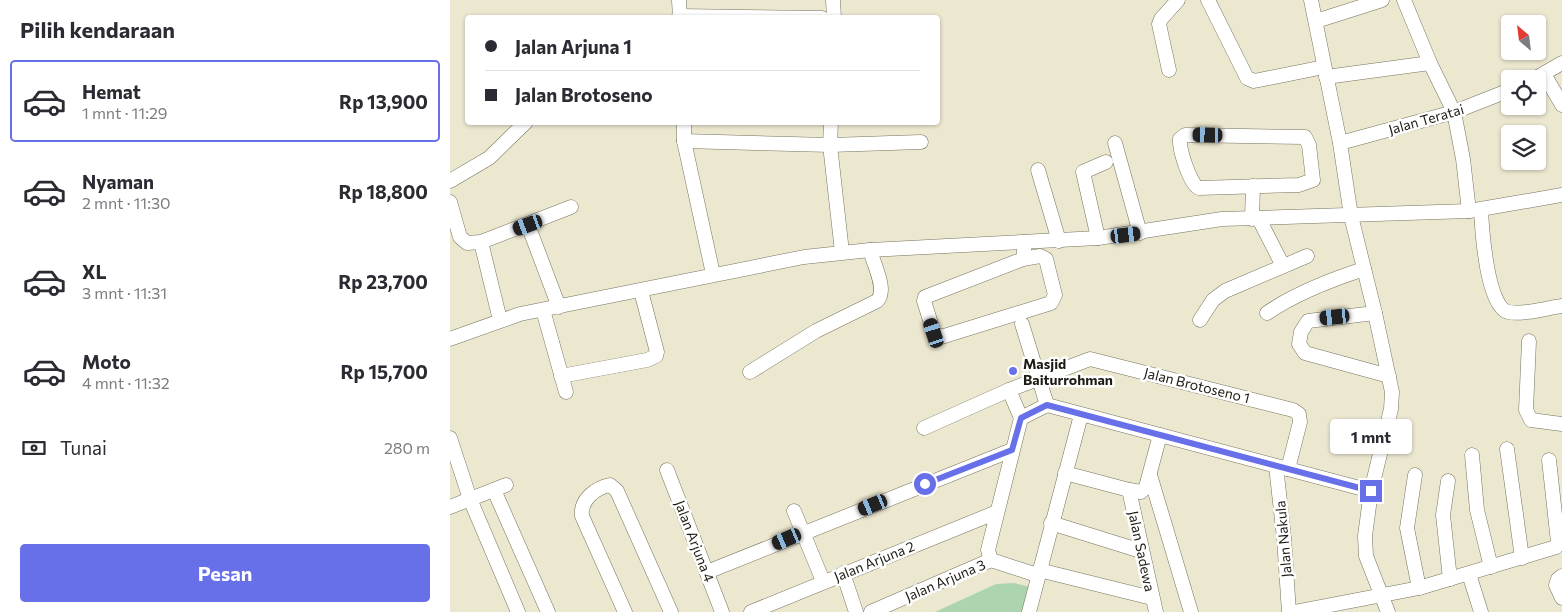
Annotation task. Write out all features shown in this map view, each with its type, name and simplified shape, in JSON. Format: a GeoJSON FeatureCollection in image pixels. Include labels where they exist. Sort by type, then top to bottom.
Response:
{"type":"FeatureCollection","features":[{"type":"Feature","properties":{"kind":"street"},"geometry":{"type":"LineString","coordinates":[[679,0],[680,15]]}},
{"type":"Feature","properties":{"kind":"street"},"geometry":{"type":"LineString","coordinates":[[833,0],[834,15]]}},
{"type":"Feature","properties":{"kind":"street"},"geometry":{"type":"LineString","coordinates":[[1169,70],[1159,24],[1160,19],[1178,0]]}},
{"type":"Feature","properties":{"kind":"street"},"geometry":{"type":"LineString","coordinates":[[1208,0],[1247,78],[1254,81],[1325,72],[1430,63]]}},
{"type":"Feature","properties":{"kind":"street"},"geometry":{"type":"LineString","coordinates":[[1311,0],[1340,143],[1351,216],[1389,376],[1391,409],[1371,491],[1365,536],[1366,556],[1372,576],[1383,597],[1388,612]]}},
{"type":"Feature","properties":{"kind":"street"},"geometry":{"type":"LineString","coordinates":[[1316,21],[1382,0]]}},
{"type":"Feature","properties":{"kind":"street"},"geometry":{"type":"LineString","coordinates":[[1404,0],[1430,63],[1454,112],[1462,159],[1494,292],[1501,308],[1508,312],[1518,312],[1562,306]]}},
{"type":"Feature","properties":{"kind":"street"},"geometry":{"type":"LineString","coordinates":[[1546,72],[1562,64]]}},
{"type":"Feature","properties":{"kind":"street"},"geometry":{"type":"LineString","coordinates":[[1546,85],[1562,105]]}},
{"type":"Feature","properties":{"kind":"street","name":"Jalan Teratai"},"geometry":{"type":"LineString","coordinates":[[1340,143],[1454,112],[1501,94]]}},
{"type":"Feature","properties":{"kind":"street"},"geometry":{"type":"LineString","coordinates":[[450,181],[489,158],[523,125]]}},
{"type":"Feature","properties":{"kind":"street"},"geometry":{"type":"LineString","coordinates":[[684,125],[684,141],[714,274]]}},
{"type":"Feature","properties":{"kind":"street"},"geometry":{"type":"LineString","coordinates":[[831,125],[830,145],[842,252]]}},
{"type":"Feature","properties":{"kind":"street"},"geometry":{"type":"LineString","coordinates":[[1191,135],[1306,137],[1314,175],[1309,182],[1252,186],[1195,186],[1182,154],[1180,139],[1191,135]]}},
{"type":"Feature","properties":{"kind":"street"},"geometry":{"type":"LineString","coordinates":[[684,141],[830,145],[921,142]]}},
{"type":"Feature","properties":{"kind":"street"},"geometry":{"type":"LineString","coordinates":[[1114,143],[1140,233]]}},
{"type":"Feature","properties":{"kind":"street"},"geometry":{"type":"LineString","coordinates":[[1098,238],[1083,172],[1106,162]]}},
{"type":"Feature","properties":{"kind":"street"},"geometry":{"type":"LineString","coordinates":[[1038,170],[1059,241]]}},
{"type":"Feature","properties":{"kind":"street"},"geometry":{"type":"LineString","coordinates":[[1252,186],[1256,219],[1283,266]]}},
{"type":"Feature","properties":{"kind":"street"},"geometry":{"type":"LineString","coordinates":[[450,339],[500,320],[543,310],[641,291],[714,274],[804,257],[842,252],[1098,238],[1222,219],[1475,211],[1562,195]]}},
{"type":"Feature","properties":{"kind":"street"},"geometry":{"type":"LineString","coordinates":[[450,202],[462,240],[467,243],[481,242],[571,207]]}},
{"type":"Feature","properties":{"kind":"street"},"geometry":{"type":"LineString","coordinates":[[528,225],[559,307]]}},
{"type":"Feature","properties":{"kind":"street"},"geometry":{"type":"LineString","coordinates":[[481,242],[500,320]]}},
{"type":"Feature","properties":{"kind":"street"},"geometry":{"type":"LineString","coordinates":[[1023,259],[1025,242]]}},
{"type":"Feature","properties":{"kind":"street"},"geometry":{"type":"LineString","coordinates":[[750,372],[816,331],[880,298],[881,290],[870,250]]}},
{"type":"Feature","properties":{"kind":"street"},"geometry":{"type":"LineString","coordinates":[[1040,256],[1046,259],[1055,295],[1051,302],[941,337],[934,333],[924,301],[925,297],[1023,259],[1040,256]]}},
{"type":"Feature","properties":{"kind":"street"},"geometry":{"type":"LineString","coordinates":[[1200,320],[1213,300],[1225,291],[1307,256]]}},
{"type":"Feature","properties":{"kind":"street"},"geometry":{"type":"LineString","coordinates":[[1267,314],[1281,304],[1328,282],[1364,269]]}},
{"type":"Feature","properties":{"kind":"street"},"geometry":{"type":"LineString","coordinates":[[561,376],[647,360],[656,356],[657,352],[641,291]]}},
{"type":"Feature","properties":{"kind":"street"},"geometry":{"type":"LineString","coordinates":[[543,310],[566,392]]}},
{"type":"Feature","properties":{"kind":"street"},"geometry":{"type":"LineString","coordinates":[[1375,313],[1308,321],[1301,332],[1299,344],[1305,353],[1389,376]]}},
{"type":"Feature","properties":{"kind":"street"},"geometry":{"type":"LineString","coordinates":[[1022,324],[1047,405]]}},
{"type":"Feature","properties":{"kind":"street"},"geometry":{"type":"LineString","coordinates":[[1529,341],[1526,410],[1531,420],[1562,424]]}},
{"type":"Feature","properties":{"kind":"street","name":"Jalan Brotoseno 1"},"geometry":{"type":"LineString","coordinates":[[924,428],[1009,390],[1093,359],[1293,410],[1299,414],[1300,422],[1282,468]]}},
{"type":"Feature","properties":{"kind":"street"},"geometry":{"type":"LineString","coordinates":[[1009,390],[1021,418],[988,544],[988,555],[991,560],[1152,598]]}},
{"type":"Feature","properties":{"kind":"street"},"geometry":{"type":"LineString","coordinates":[[1021,418],[1047,405],[1371,491]]}},
{"type":"Feature","properties":{"kind":"street"},"geometry":{"type":"LineString","coordinates":[[1029,612],[1038,572],[1081,415]]}},
{"type":"Feature","properties":{"kind":"street"},"geometry":{"type":"LineString","coordinates":[[1065,473],[1138,492],[1145,490],[1160,435]]}},
{"type":"Feature","properties":{"kind":"street"},"geometry":{"type":"LineString","coordinates":[[450,438],[470,499],[518,612]]}},
{"type":"Feature","properties":{"kind":"street"},"geometry":{"type":"LineString","coordinates":[[1506,449],[1522,558]]}},
{"type":"Feature","properties":{"kind":"street"},"geometry":{"type":"LineString","coordinates":[[707,572],[1012,450]]}},
{"type":"Feature","properties":{"kind":"street"},"geometry":{"type":"LineString","coordinates":[[1472,455],[1477,510],[1491,567]]}},
{"type":"Feature","properties":{"kind":"street"},"geometry":{"type":"LineString","coordinates":[[1294,612],[1326,609],[1419,588],[1522,558],[1558,545],[1549,460]]}},
{"type":"Feature","properties":{"kind":"street","name":"Jalan Nakula"},"geometry":{"type":"LineString","coordinates":[[1282,468],[1289,612]]}},
{"type":"Feature","properties":{"kind":"street","name":"Jalan Arjuna 4"},"geometry":{"type":"LineString","coordinates":[[667,470],[722,612]]}},
{"type":"Feature","properties":{"kind":"street"},"geometry":{"type":"LineString","coordinates":[[1150,475],[1191,612]]}},
{"type":"Feature","properties":{"kind":"street"},"geometry":{"type":"LineString","coordinates":[[1415,475],[1407,528],[1419,588]]}},
{"type":"Feature","properties":{"kind":"street"},"geometry":{"type":"LineString","coordinates":[[1448,481],[1443,516],[1450,579]]}},
{"type":"Feature","properties":{"kind":"street"},"geometry":{"type":"LineString","coordinates":[[625,612],[582,516],[581,509],[587,498],[595,491],[610,485],[616,491],[671,612]]}},
{"type":"Feature","properties":{"kind":"street"},"geometry":{"type":"LineString","coordinates":[[450,507],[500,487],[548,612]]}},
{"type":"Feature","properties":{"kind":"street","name":"Jalan Sadewa"},"geometry":{"type":"LineString","coordinates":[[1129,490],[1156,612]]}},
{"type":"Feature","properties":{"kind":"street"},"geometry":{"type":"LineString","coordinates":[[794,511],[823,581]]}},
{"type":"Feature","properties":{"kind":"street","name":"Jalan Arjuna 2"},"geometry":{"type":"LineString","coordinates":[[751,612],[823,581],[997,512]]}},
{"type":"Feature","properties":{"kind":"street"},"geometry":{"type":"LineString","coordinates":[[1051,523],[1141,551]]}},
{"type":"Feature","properties":{"kind":"street","name":"Jalan Arjuna 3"},"geometry":{"type":"LineString","coordinates":[[871,612],[991,560]]}},
{"type":"Feature","properties":{"kind":"street"},"geometry":{"type":"LineString","coordinates":[[843,573],[856,612]]}},
{"type":"Feature","properties":{"kind":"street"},"geometry":{"type":"LineString","coordinates":[[1469,574],[1481,612]]}},
{"type":"Feature","properties":{"kind":"street"},"geometry":{"type":"LineString","coordinates":[[1562,576],[1558,579],[1556,585],[1562,598]]}},
{"type":"Feature","properties":{"kind":"green space"},"geometry":{"type":"Polygon","coordinates":[[[1014,583],[1030,587],[1024,612],[935,612],[996,584],[1014,583]]]}},
{"type":"Feature","properties":{"kind":"place","name":"Masjid Baiturrohman"},"geometry":{"type":"Point","coordinates":[1013,371]}},
{"type":"Feature","properties":{"kind":"route"},"geometry":{"type":"LineString","coordinates":[[925,484],[1012,450],[1021,418],[1029,412],[1047,405],[1371,491]]}}]}
